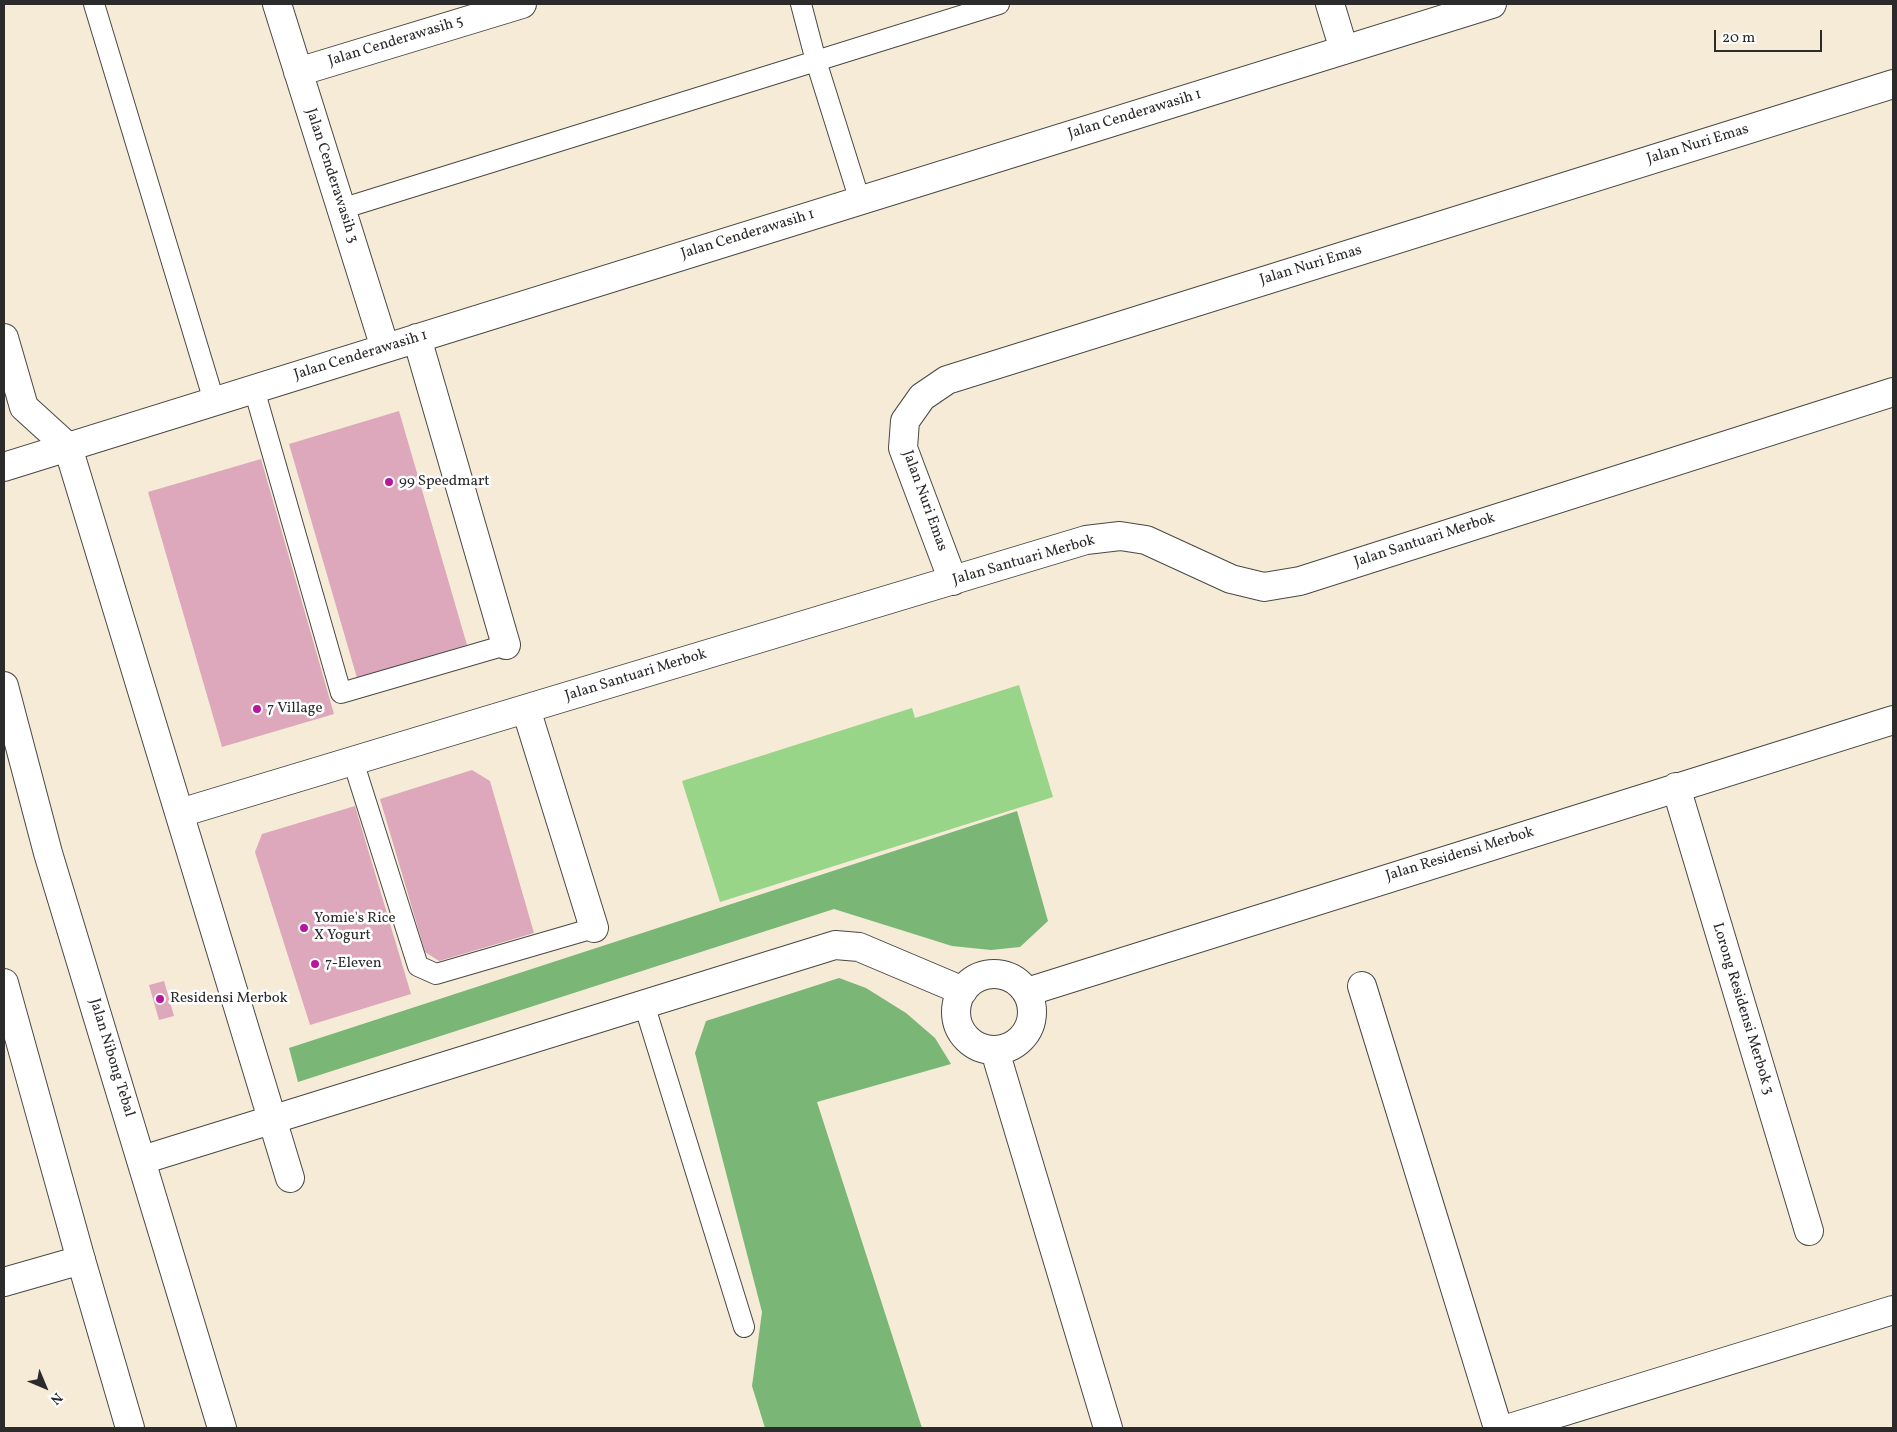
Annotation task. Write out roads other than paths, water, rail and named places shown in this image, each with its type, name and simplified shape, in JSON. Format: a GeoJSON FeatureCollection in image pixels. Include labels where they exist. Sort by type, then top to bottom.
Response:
{"type":"FeatureCollection","features":[{"type":"Feature","properties":{"kind":"main road","name":"Jalan Cenderawasih 3"},"geometry":{"type":"LineString","coordinates":[[277,4],[386,348]]}},
{"type":"Feature","properties":{"kind":"main road","name":"Jalan Cenderawasih 5"},"geometry":{"type":"LineString","coordinates":[[298,72],[522,4]]}},
{"type":"Feature","properties":{"kind":"main road"},"geometry":{"type":"LineString","coordinates":[[1330,4],[1344,50]]}},
{"type":"Feature","properties":{"kind":"main road","name":"Jalan Cenderawasih 1"},"geometry":{"type":"LineString","coordinates":[[4,467],[1492,4]]}},
{"type":"Feature","properties":{"kind":"main road","name":"Jalan Nuri Emas"},"geometry":{"type":"LineString","coordinates":[[953,581],[904,448],[905,421],[922,398],[947,380],[1893,84]]}},
{"type":"Feature","properties":{"kind":"main road"},"geometry":{"type":"LineString","coordinates":[[4,338],[24,407],[68,447],[290,1178]]}},
{"type":"Feature","properties":{"kind":"main road"},"geometry":{"type":"LineString","coordinates":[[417,338],[506,645]]}},
{"type":"Feature","properties":{"kind":"main road","name":"Jalan Santuari Merbok"},"geometry":{"type":"LineString","coordinates":[[180,813],[1086,540],[1120,536],[1146,540],[1231,579],[1264,587],[1300,581],[1893,392]]}},
{"type":"Feature","properties":{"kind":"main road","name":"Jalan Nibong Tebal"},"geometry":{"type":"LineString","coordinates":[[4,686],[48,853],[222,1428]]}},
{"type":"Feature","properties":{"kind":"main road"},"geometry":{"type":"LineString","coordinates":[[526,709],[594,928]]}},
{"type":"Feature","properties":{"kind":"main road","name":"Jalan Residensi Merbok"},"geometry":{"type":"LineString","coordinates":[[1027,992],[1893,720]]}},
{"type":"Feature","properties":{"kind":"main road","name":"Lorong Residensi Merbok 3"},"geometry":{"type":"LineString","coordinates":[[1676,787],[1808,1231]]}},
{"type":"Feature","properties":{"kind":"main road"},"geometry":{"type":"LineString","coordinates":[[142,1160],[835,945],[859,947],[963,991]]}},
{"type":"Feature","properties":{"kind":"main road"},"geometry":{"type":"LineString","coordinates":[[995,974],[1007,976],[1018,982],[1027,992],[1031,1002],[1032,1014],[1030,1025],[1025,1035],[1017,1044],[995,1051],[973,1044],[964,1036],[958,1026],[956,1014],[958,1002],[963,991],[971,982],[982,976],[995,974]]}},
{"type":"Feature","properties":{"kind":"main road"},"geometry":{"type":"LineString","coordinates":[[4,983],[130,1428]]}},
{"type":"Feature","properties":{"kind":"main road"},"geometry":{"type":"LineString","coordinates":[[1362,986],[1498,1428]]}},
{"type":"Feature","properties":{"kind":"main road"},"geometry":{"type":"LineString","coordinates":[[995,1051],[1108,1428]]}},
{"type":"Feature","properties":{"kind":"main road"},"geometry":{"type":"LineString","coordinates":[[4,1282],[81,1260]]}},
{"type":"Feature","properties":{"kind":"main road"},"geometry":{"type":"LineString","coordinates":[[1510,1428],[1893,1310]]}},
{"type":"Feature","properties":{"kind":"lane"},"geometry":{"type":"LineString","coordinates":[[94,4],[214,401]]}},
{"type":"Feature","properties":{"kind":"lane"},"geometry":{"type":"LineString","coordinates":[[801,4],[816,61],[860,201]]}},
{"type":"Feature","properties":{"kind":"lane"},"geometry":{"type":"LineString","coordinates":[[341,209],[1000,4]]}},
{"type":"Feature","properties":{"kind":"lane"},"geometry":{"type":"LineString","coordinates":[[254,389],[341,694],[506,645]]}},
{"type":"Feature","properties":{"kind":"lane"},"geometry":{"type":"LineString","coordinates":[[352,761],[418,966],[436,974],[594,928]]}},
{"type":"Feature","properties":{"kind":"lane"},"geometry":{"type":"LineString","coordinates":[[644,1004],[744,1327]]}},
{"type":"Feature","properties":{"kind":"place","name":"99 Speedmart"},"geometry":{"type":"Point","coordinates":[389,482]}},
{"type":"Feature","properties":{"kind":"place","name":"7 Village"},"geometry":{"type":"Point","coordinates":[257,709]}},
{"type":"Feature","properties":{"kind":"place","name":"Yomie's Rice X Yogurt"},"geometry":{"type":"Point","coordinates":[304,928]}},
{"type":"Feature","properties":{"kind":"place","name":"7-Eleven"},"geometry":{"type":"Point","coordinates":[315,964]}},
{"type":"Feature","properties":{"kind":"place","name":"Residensi Merbok"},"geometry":{"type":"Point","coordinates":[160,999]}}]}
